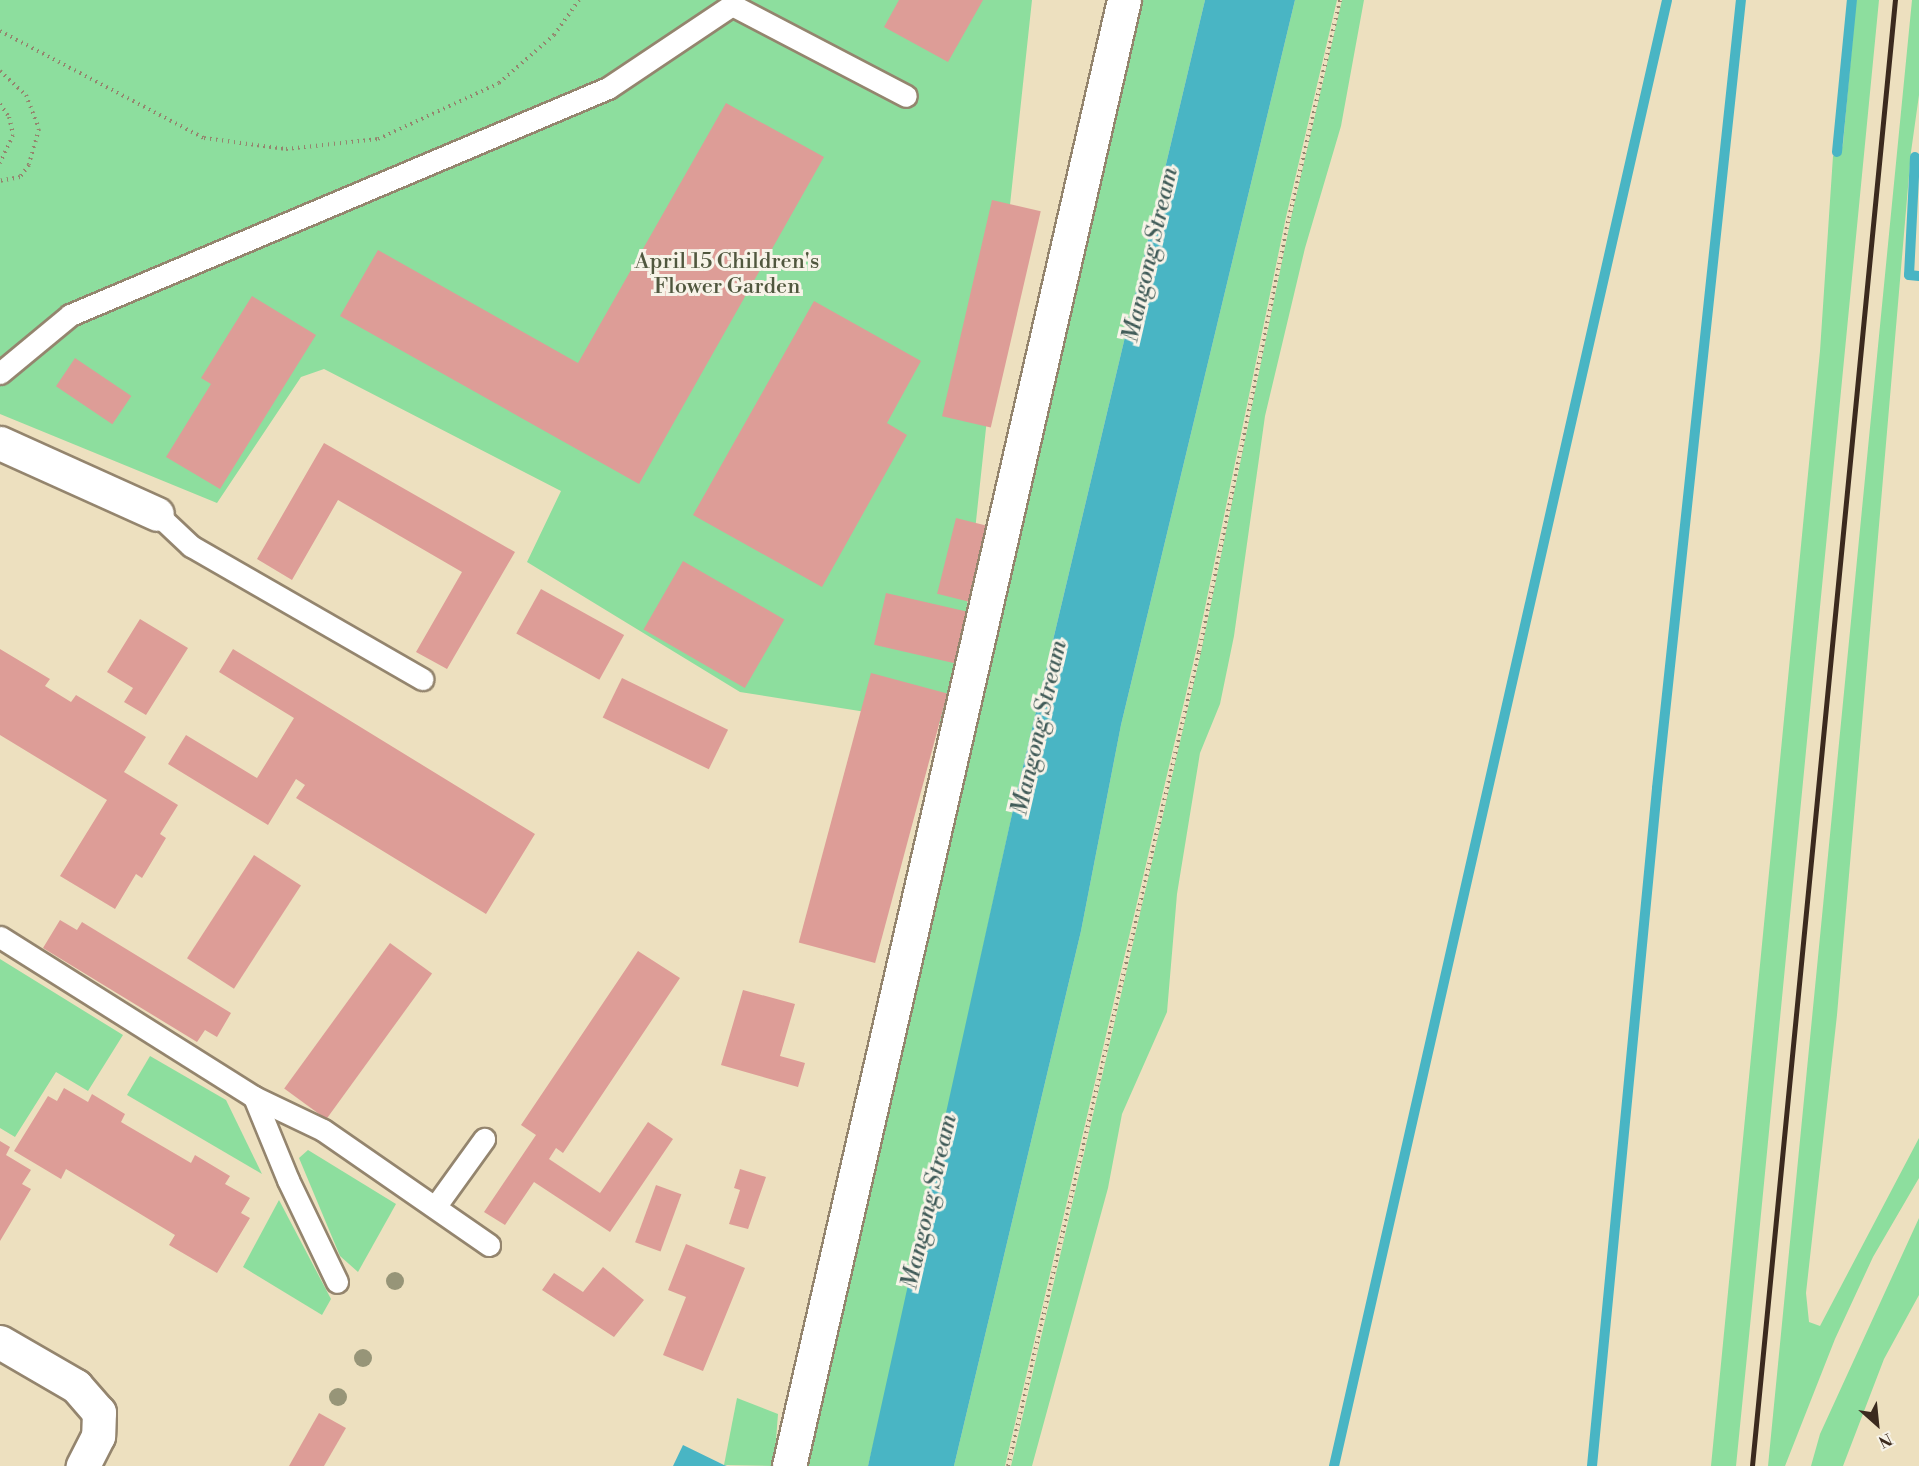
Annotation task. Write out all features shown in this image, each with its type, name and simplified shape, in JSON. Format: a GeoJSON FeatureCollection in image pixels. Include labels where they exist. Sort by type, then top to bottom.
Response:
{"type":"FeatureCollection","features":[{"type":"Feature","properties":{"kind":"street"},"geometry":{"type":"LineString","coordinates":[[789,1466],[1124,0]]}},
{"type":"Feature","properties":{"kind":"street"},"geometry":{"type":"LineString","coordinates":[[0,443],[157,514]]}},
{"type":"Feature","properties":{"kind":"street"},"geometry":{"type":"LineString","coordinates":[[0,1342],[76,1386],[99,1412],[98,1436],[83,1466]]}},
{"type":"Feature","properties":{"kind":"lane"},"geometry":{"type":"LineString","coordinates":[[0,373],[70,315],[608,88],[732,5],[906,96]]}},
{"type":"Feature","properties":{"kind":"lane"},"geometry":{"type":"LineString","coordinates":[[157,514],[190,546],[422,679]]}},
{"type":"Feature","properties":{"kind":"lane"},"geometry":{"type":"LineString","coordinates":[[0,937],[254,1097],[323,1130],[489,1245]]}},
{"type":"Feature","properties":{"kind":"lane"},"geometry":{"type":"LineString","coordinates":[[254,1097],[288,1180],[337,1282]]}},
{"type":"Feature","properties":{"kind":"lane"},"geometry":{"type":"LineString","coordinates":[[435,1207],[484,1139]]}},
{"type":"Feature","properties":{"kind":"path"},"geometry":{"type":"LineString","coordinates":[[0,31],[204,138],[286,149],[378,139],[499,84],[554,35],[579,0]]}},
{"type":"Feature","properties":{"kind":"path"},"geometry":{"type":"LineString","coordinates":[[1008,1466],[1199,652],[1289,218],[1340,0]]}},
{"type":"Feature","properties":{"kind":"path"},"geometry":{"type":"LineString","coordinates":[[0,71],[26,95],[39,129],[29,165],[20,177],[0,181]]}},
{"type":"Feature","properties":{"kind":"path"},"geometry":{"type":"LineString","coordinates":[[0,104],[9,117],[13,135],[0,163]]}},
{"type":"Feature","properties":{"kind":"green space","name":"April 15 Children's Flower Garden"},"geometry":{"type":"Polygon","coordinates":[[[0,0],[1032,0],[954,726],[740,692],[527,562],[561,491],[324,369],[301,377],[217,503],[0,414],[0,0]]]}},
{"type":"Feature","properties":{"kind":"green space"},"geometry":{"type":"Polygon","coordinates":[[[1140,0],[1205,0],[1016,796],[888,1385],[868,1466],[801,1466],[1042,408],[1140,0]]]}},
{"type":"Feature","properties":{"kind":"green space"},"geometry":{"type":"Polygon","coordinates":[[[1295,0],[1337,0],[1286,217],[1196,651],[1005,1466],[954,1466],[1081,931],[1121,725],[1295,0]]]}},
{"type":"Feature","properties":{"kind":"green space"},"geometry":{"type":"Polygon","coordinates":[[[1342,0],[1364,0],[1341,126],[1305,248],[1265,416],[1234,636],[1220,704],[1200,753],[1177,894],[1167,1012],[1122,1114],[1108,1188],[1032,1466],[1011,1466],[1201,652],[1291,218],[1342,0]]]}},
{"type":"Feature","properties":{"kind":"green space"},"geometry":{"type":"Polygon","coordinates":[[[1856,0],[1879,0],[1754,1286],[1736,1466],[1711,1466],[1820,351],[1833,156],[1840,155],[1843,144],[1856,0]]]}},
{"type":"Feature","properties":{"kind":"green space"},"geometry":{"type":"Polygon","coordinates":[[[1912,0],[1919,0],[1919,95],[1911,152],[1837,1015],[1806,1293],[1809,1322],[1820,1326],[1919,1138],[1919,1178],[1873,1257],[1835,1339],[1785,1466],[1768,1466],[1912,0]]]}},
{"type":"Feature","properties":{"kind":"green space"},"geometry":{"type":"Polygon","coordinates":[[[0,959],[123,1035],[88,1091],[56,1072],[15,1137],[0,1128],[0,959]]]}},
{"type":"Feature","properties":{"kind":"green space"},"geometry":{"type":"Polygon","coordinates":[[[150,1056],[226,1100],[262,1174],[127,1095],[150,1056]]]}},
{"type":"Feature","properties":{"kind":"green space"},"geometry":{"type":"Polygon","coordinates":[[[308,1150],[396,1204],[358,1272],[340,1256],[299,1158],[308,1150]]]}},
{"type":"Feature","properties":{"kind":"green space"},"geometry":{"type":"Polygon","coordinates":[[[279,1200],[331,1299],[322,1315],[243,1267],[279,1200]]]}},
{"type":"Feature","properties":{"kind":"green space"},"geometry":{"type":"Polygon","coordinates":[[[1919,1218],[1919,1295],[1884,1359],[1843,1466],[1811,1466],[1820,1434],[1919,1218]]]}},
{"type":"Feature","properties":{"kind":"green space"},"geometry":{"type":"Polygon","coordinates":[[[737,1398],[778,1414],[774,1466],[724,1465],[737,1398]]]}},
{"type":"Feature","properties":{"kind":"water","name":"Mangong Stream"},"geometry":{"type":"Polygon","coordinates":[[[1205,0],[1295,0],[1121,725],[1081,931],[954,1466],[868,1466],[1016,796],[1205,0]]]}},
{"type":"Feature","properties":{"kind":"water"},"geometry":{"type":"Polygon","coordinates":[[[683,1445],[724,1465],[727,1466],[673,1466],[683,1445]]]}},
{"type":"Feature","properties":{"kind":"building"},"geometry":{"type":"Polygon","coordinates":[[[899,0],[983,0],[948,62],[884,27],[899,0]]]}},
{"type":"Feature","properties":{"kind":"building"},"geometry":{"type":"Polygon","coordinates":[[[726,103],[824,157],[639,484],[340,316],[378,250],[578,363],[726,103]]]}},
{"type":"Feature","properties":{"kind":"building"},"geometry":{"type":"Polygon","coordinates":[[[992,200],[1041,211],[991,428],[942,416],[992,200]]]}},
{"type":"Feature","properties":{"kind":"building"},"geometry":{"type":"Polygon","coordinates":[[[252,296],[316,335],[220,489],[166,457],[211,384],[201,378],[252,296]]]}},
{"type":"Feature","properties":{"kind":"building"},"geometry":{"type":"Polygon","coordinates":[[[814,301],[921,361],[887,423],[907,435],[822,587],[693,515],[814,301]]]}},
{"type":"Feature","properties":{"kind":"building"},"geometry":{"type":"Polygon","coordinates":[[[75,358],[131,396],[112,424],[56,386],[75,358]]]}},
{"type":"Feature","properties":{"kind":"building"},"geometry":{"type":"Polygon","coordinates":[[[324,443],[515,552],[447,669],[416,652],[462,572],[338,500],[292,580],[257,559],[324,443]]]}},
{"type":"Feature","properties":{"kind":"building"},"geometry":{"type":"Polygon","coordinates":[[[956,518],[992,527],[973,603],[937,594],[956,518]]]}},
{"type":"Feature","properties":{"kind":"building"},"geometry":{"type":"Polygon","coordinates":[[[683,561],[784,620],[745,688],[644,629],[683,561]]]}},
{"type":"Feature","properties":{"kind":"building"},"geometry":{"type":"Polygon","coordinates":[[[541,589],[624,635],[599,680],[516,634],[541,589]]]}},
{"type":"Feature","properties":{"kind":"building"},"geometry":{"type":"Polygon","coordinates":[[[886,593],[970,612],[958,664],[874,645],[886,593]]]}},
{"type":"Feature","properties":{"kind":"building"},"geometry":{"type":"Polygon","coordinates":[[[140,619],[188,648],[146,715],[124,702],[133,688],[107,672],[140,619]]]}},
{"type":"Feature","properties":{"kind":"building"},"geometry":{"type":"Polygon","coordinates":[[[0,649],[50,679],[45,686],[71,702],[76,695],[146,737],[124,772],[178,805],[160,834],[166,838],[142,878],[136,874],[115,909],[60,876],[107,800],[0,735],[0,649]]]}},
{"type":"Feature","properties":{"kind":"building"},"geometry":{"type":"Polygon","coordinates":[[[233,649],[535,834],[486,914],[296,798],[305,785],[296,779],[268,825],[168,764],[186,735],[257,778],[294,718],[219,672],[233,649]]]}},
{"type":"Feature","properties":{"kind":"building"},"geometry":{"type":"Polygon","coordinates":[[[871,673],[947,693],[875,963],[799,942],[871,673]]]}},
{"type":"Feature","properties":{"kind":"building"},"geometry":{"type":"Polygon","coordinates":[[[622,678],[728,730],[709,769],[603,718],[622,678]]]}},
{"type":"Feature","properties":{"kind":"building"},"geometry":{"type":"Polygon","coordinates":[[[254,855],[301,885],[234,989],[187,958],[254,855]]]}},
{"type":"Feature","properties":{"kind":"building"},"geometry":{"type":"Polygon","coordinates":[[[60,920],[77,930],[82,922],[231,1013],[217,1037],[205,1030],[197,1042],[43,948],[60,920]]]}},
{"type":"Feature","properties":{"kind":"building"},"geometry":{"type":"Polygon","coordinates":[[[390,943],[432,974],[326,1119],[284,1089],[390,943]]]}},
{"type":"Feature","properties":{"kind":"building"},"geometry":{"type":"Polygon","coordinates":[[[638,951],[680,978],[563,1153],[556,1148],[549,1159],[600,1193],[648,1122],[673,1139],[610,1232],[534,1182],[505,1225],[484,1212],[536,1135],[521,1125],[638,951]]]}},
{"type":"Feature","properties":{"kind":"building"},"geometry":{"type":"Polygon","coordinates":[[[743,990],[795,1004],[780,1056],[805,1063],[798,1087],[721,1065],[743,990]]]}},
{"type":"Feature","properties":{"kind":"building"},"geometry":{"type":"Polygon","coordinates":[[[64,1088],[88,1102],[92,1094],[125,1114],[121,1122],[191,1163],[195,1155],[230,1176],[225,1184],[250,1198],[241,1213],[250,1218],[217,1273],[169,1245],[175,1235],[66,1169],[61,1179],[14,1151],[48,1096],[57,1101],[64,1088]]]}},
{"type":"Feature","properties":{"kind":"building"},"geometry":{"type":"Polygon","coordinates":[[[0,1141],[10,1147],[6,1155],[31,1170],[22,1184],[31,1189],[0,1241],[0,1141]]]}},
{"type":"Feature","properties":{"kind":"building"},"geometry":{"type":"Polygon","coordinates":[[[740,1169],[766,1177],[748,1229],[729,1224],[740,1190],[734,1188],[740,1169]]]}},
{"type":"Feature","properties":{"kind":"building"},"geometry":{"type":"Polygon","coordinates":[[[656,1185],[681,1194],[661,1252],[635,1242],[656,1185]]]}},
{"type":"Feature","properties":{"kind":"building"},"geometry":{"type":"Polygon","coordinates":[[[686,1244],[745,1268],[703,1371],[663,1355],[686,1297],[668,1290],[686,1244]]]}},
{"type":"Feature","properties":{"kind":"building"},"geometry":{"type":"Polygon","coordinates":[[[603,1267],[644,1300],[614,1337],[542,1290],[554,1273],[583,1292],[603,1267]]]}},
{"type":"Feature","properties":{"kind":"building"},"geometry":{"type":"Polygon","coordinates":[[[319,1413],[346,1428],[324,1466],[289,1466],[319,1413]]]}},
{"type":"Feature","properties":{"kind":"waterway"},"geometry":{"type":"LineString","coordinates":[[1334,1466],[1667,0]]}},
{"type":"Feature","properties":{"kind":"waterway"},"geometry":{"type":"LineString","coordinates":[[1592,1466],[1657,788],[1741,0]]}},
{"type":"Feature","properties":{"kind":"waterway"},"geometry":{"type":"LineString","coordinates":[[1837,152],[1852,0]]}},
{"type":"Feature","properties":{"kind":"waterway"},"geometry":{"type":"LineString","coordinates":[[1915,157],[1909,275],[1919,276]]}},
{"type":"Feature","properties":{"kind":"railway"},"geometry":{"type":"LineString","coordinates":[[1752,1466],[1895,0]]}}]}
